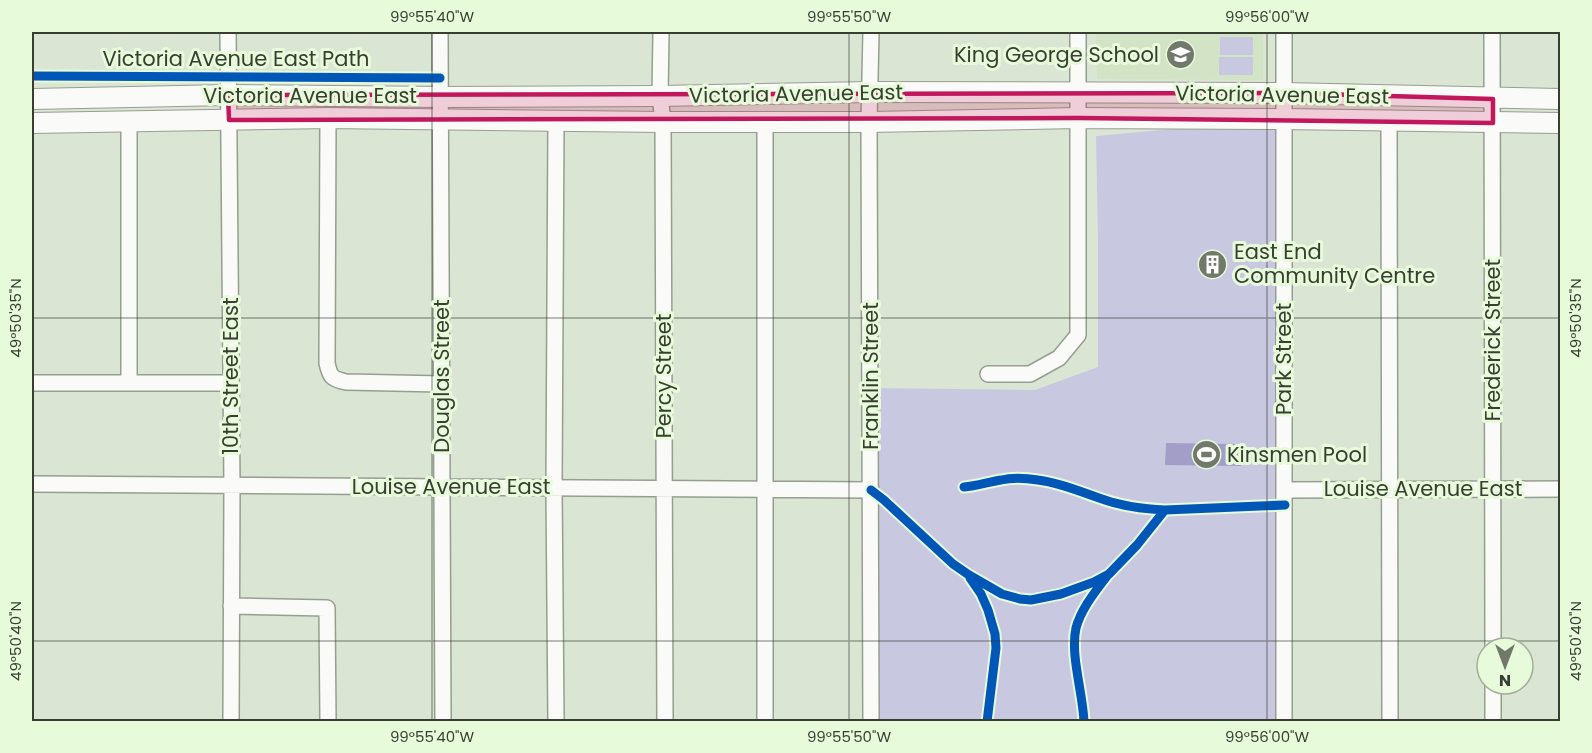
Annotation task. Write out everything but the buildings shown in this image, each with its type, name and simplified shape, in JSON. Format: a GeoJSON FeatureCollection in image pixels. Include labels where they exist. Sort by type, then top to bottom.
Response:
{"type":"FeatureCollection","features":[{"type":"Feature","properties":{"kind":"main road","name":"Victoria Avenue East"},"geometry":{"type":"LineString","coordinates":[[32,99],[228,95],[660,96],[871,92],[1284,93],[1560,99]]}},
{"type":"Feature","properties":{"kind":"main road","name":"Victoria Avenue East"},"geometry":{"type":"LineString","coordinates":[[32,123],[328,118],[869,122],[1078,118],[1560,123]]}},
{"type":"Feature","properties":{"kind":"street","name":"10th Street East"},"geometry":{"type":"LineString","coordinates":[[228,32],[232,486],[231,722]]}},
{"type":"Feature","properties":{"kind":"street","name":"Douglas Street"},"geometry":{"type":"LineString","coordinates":[[440,32],[443,722]]}},
{"type":"Feature","properties":{"kind":"street","name":"Percy Street"},"geometry":{"type":"LineString","coordinates":[[661,32],[665,722]]}},
{"type":"Feature","properties":{"kind":"street","name":"Franklin Street"},"geometry":{"type":"LineString","coordinates":[[871,32],[869,122],[871,722]]}},
{"type":"Feature","properties":{"kind":"street"},"geometry":{"type":"LineString","coordinates":[[988,374],[1030,374],[1059,358],[1078,335],[1078,32]]}},
{"type":"Feature","properties":{"kind":"street","name":"Park Street"},"geometry":{"type":"LineString","coordinates":[[1284,32],[1284,722]]}},
{"type":"Feature","properties":{"kind":"street","name":"Frederick Street"},"geometry":{"type":"LineString","coordinates":[[1492,32],[1493,636]]}},
{"type":"Feature","properties":{"kind":"street"},"geometry":{"type":"LineString","coordinates":[[328,118],[327,363],[330,375],[336,380],[346,382],[442,384]]}},
{"type":"Feature","properties":{"kind":"street"},"geometry":{"type":"LineString","coordinates":[[556,120],[554,488],[556,722]]}},
{"type":"Feature","properties":{"kind":"street"},"geometry":{"type":"LineString","coordinates":[[129,121],[129,383]]}},
{"type":"Feature","properties":{"kind":"street"},"geometry":{"type":"LineString","coordinates":[[1389,121],[1390,722]]}},
{"type":"Feature","properties":{"kind":"street"},"geometry":{"type":"LineString","coordinates":[[765,122],[765,722]]}},
{"type":"Feature","properties":{"kind":"street"},"geometry":{"type":"LineString","coordinates":[[32,383],[231,383]]}},
{"type":"Feature","properties":{"kind":"street","name":"Louise Avenue East"},"geometry":{"type":"LineString","coordinates":[[32,484],[871,490]]}},
{"type":"Feature","properties":{"kind":"street","name":"Louise Avenue East"},"geometry":{"type":"LineString","coordinates":[[1285,490],[1560,489]]}},
{"type":"Feature","properties":{"kind":"street"},"geometry":{"type":"LineString","coordinates":[[231,606],[327,608],[328,722]]}},
{"type":"Feature","properties":{"kind":"street"},"geometry":{"type":"LineString","coordinates":[[1493,696],[1493,722]]}},
{"type":"Feature","properties":{"kind":"highlighted area"},"geometry":{"type":"Polygon","coordinates":[[[1284,93],[1493,99],[1493,123],[1078,118],[229,120],[228,95],[1284,93]]]}},
{"type":"Feature","properties":{"kind":"shaded area","name":"King George School"},"geometry":{"type":"Polygon","coordinates":[[[1096,32],[1263,32],[1263,80],[1097,79],[1096,32]]]}},
{"type":"Feature","properties":{"kind":"shaded area"},"geometry":{"type":"Polygon","coordinates":[[[1220,37],[1253,37],[1253,55],[1220,55],[1220,37]]]}},
{"type":"Feature","properties":{"kind":"shaded area"},"geometry":{"type":"Polygon","coordinates":[[[1219,57],[1253,57],[1253,75],[1219,75],[1219,57]]]}},
{"type":"Feature","properties":{"kind":"shaded area"},"geometry":{"type":"Polygon","coordinates":[[[1283,119],[1284,721],[871,721],[870,388],[1035,390],[1098,367],[1096,136],[1283,119]]]}},
{"type":"Feature","properties":{"kind":"shaded area"},"geometry":{"type":"Polygon","coordinates":[[[1166,443],[1241,444],[1241,466],[1165,465],[1166,443]]]}},
{"type":"Feature","properties":{"kind":"cycle path","name":"Victoria Avenue East Path"},"geometry":{"type":"LineString","coordinates":[[32,76],[440,78]]}},
{"type":"Feature","properties":{"kind":"cycle path"},"geometry":{"type":"LineString","coordinates":[[964,487],[1010,478],[1047,481],[1120,504],[1165,510]]}},
{"type":"Feature","properties":{"kind":"cycle path"},"geometry":{"type":"LineString","coordinates":[[871,490],[953,564],[1002,594],[1031,600],[1061,594],[1109,574],[1137,545],[1165,510],[1285,505]]}},
{"type":"Feature","properties":{"kind":"cycle path"},"geometry":{"type":"LineString","coordinates":[[1084,722],[1076,662],[1076,628],[1085,607],[1107,576]]}},
{"type":"Feature","properties":{"kind":"cycle path"},"geometry":{"type":"LineString","coordinates":[[970,578],[981,594],[995,634],[996,648],[987,722]]}},
{"type":"Feature","properties":{"kind":"place","name":"King George School"},"geometry":{"type":"Point","coordinates":[1180,55]}},
{"type":"Feature","properties":{"kind":"place","name":"East End Community Centre"},"geometry":{"type":"Point","coordinates":[1213,264]}},
{"type":"Feature","properties":{"kind":"place","name":"Kinsmen Pool"},"geometry":{"type":"Point","coordinates":[1206,455]}}]}
